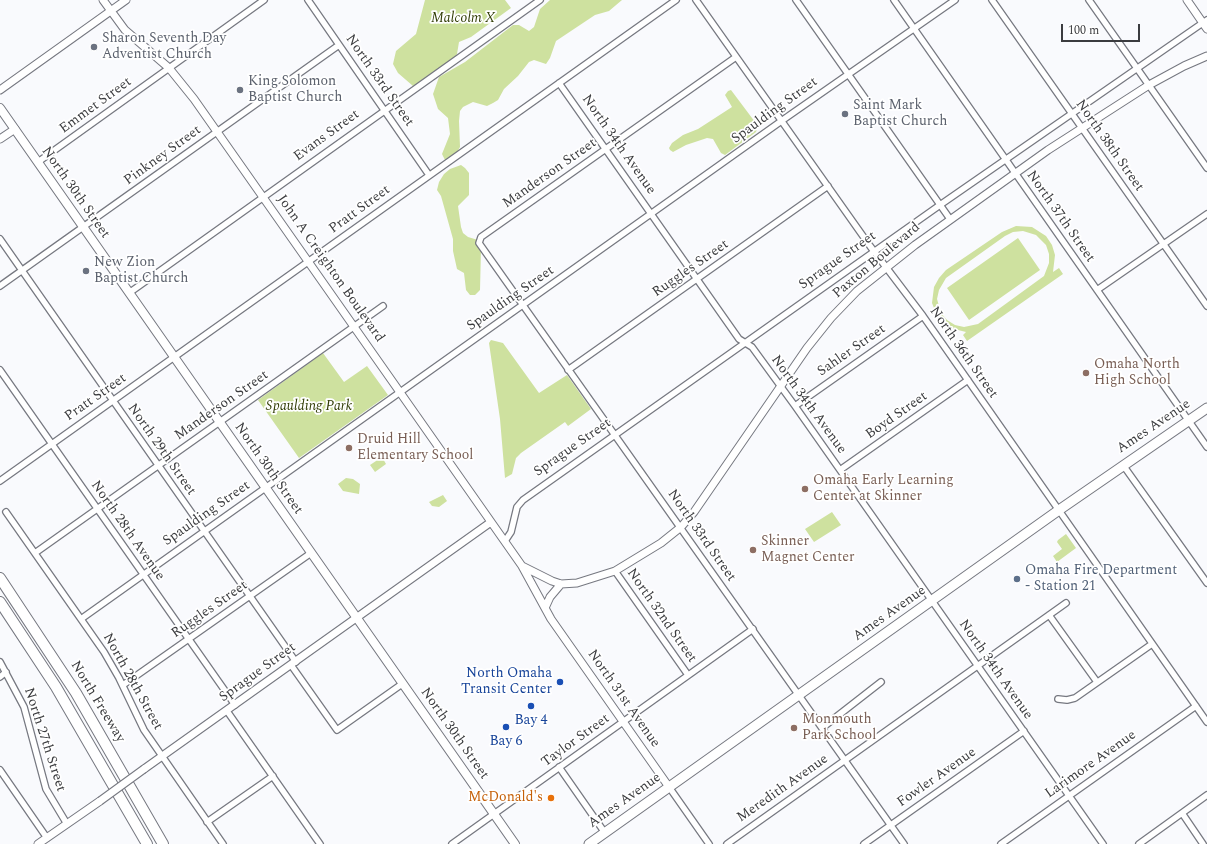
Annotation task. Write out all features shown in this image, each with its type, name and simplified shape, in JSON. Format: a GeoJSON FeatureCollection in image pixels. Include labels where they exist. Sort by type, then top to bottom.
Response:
{"type":"FeatureCollection","features":[{"type":"Feature","properties":{"kind":"highway","name":"North Freeway"},"geometry":{"type":"LineString","coordinates":[[0,578],[63,672],[163,844]]}},
{"type":"Feature","properties":{"kind":"highway","name":"North Freeway"},"geometry":{"type":"LineString","coordinates":[[0,602],[52,681],[147,844]]}},
{"type":"Feature","properties":{"kind":"highway"},"geometry":{"type":"LineString","coordinates":[[119,767],[169,844]]}},
{"type":"Feature","properties":{"kind":"highway"},"geometry":{"type":"LineString","coordinates":[[107,775],[140,844]]}},
{"type":"Feature","properties":{"kind":"main road","name":"North 30th Street"},"geometry":{"type":"LineString","coordinates":[[0,108],[515,844]]}},
{"type":"Feature","properties":{"kind":"main road","name":"Ames Avenue"},"geometry":{"type":"LineString","coordinates":[[589,844],[1059,510],[1207,408]]}},
{"type":"Feature","properties":{"kind":"street","name":"John A Creighton Boulevard"},"geometry":{"type":"LineString","coordinates":[[103,0],[128,33],[169,68],[187,89],[522,566]]}},
{"type":"Feature","properties":{"kind":"street"},"geometry":{"type":"LineString","coordinates":[[0,90],[126,0]]}},
{"type":"Feature","properties":{"kind":"street","name":"Emmet Street"},"geometry":{"type":"LineString","coordinates":[[38,162],[264,0]]}},
{"type":"Feature","properties":{"kind":"street","name":"North 33rd Street"},"geometry":{"type":"LineString","coordinates":[[308,0],[430,175]]}},
{"type":"Feature","properties":{"kind":"street","name":"Evans Street"},"geometry":{"type":"LineString","coordinates":[[129,293],[540,0]]}},
{"type":"Feature","properties":{"kind":"street","name":"Pratt Street"},"geometry":{"type":"LineString","coordinates":[[0,481],[676,0]]}},
{"type":"Feature","properties":{"kind":"street","name":"North 36th Street"},"geometry":{"type":"LineString","coordinates":[[696,0],[828,186],[923,316],[1207,722]]}},
{"type":"Feature","properties":{"kind":"street"},"geometry":{"type":"LineString","coordinates":[[796,0],[950,219]]}},
{"type":"Feature","properties":{"kind":"street","name":"North 37th Street"},"geometry":{"type":"LineString","coordinates":[[894,0],[1207,447]]}},
{"type":"Feature","properties":{"kind":"street","name":"Spaulding Street"},"geometry":{"type":"LineString","coordinates":[[81,619],[848,74],[955,0]]}},
{"type":"Feature","properties":{"kind":"street","name":"North 38th Street"},"geometry":{"type":"LineString","coordinates":[[992,0],[1207,306]]}},
{"type":"Feature","properties":{"kind":"street"},"geometry":{"type":"LineString","coordinates":[[1089,0],[1207,168]]}},
{"type":"Feature","properties":{"kind":"street"},"geometry":{"type":"LineString","coordinates":[[1187,0],[1206,24]]}},
{"type":"Feature","properties":{"kind":"street","name":"Sprague Street"},"geometry":{"type":"LineString","coordinates":[[505,541],[511,532],[517,507],[523,500],[1006,159],[1137,68],[1206,24]]}},
{"type":"Feature","properties":{"kind":"street","name":"Pinkney Street"},"geometry":{"type":"LineString","coordinates":[[0,286],[339,45]]}},
{"type":"Feature","properties":{"kind":"street","name":"Paxton Boulevard"},"geometry":{"type":"LineString","coordinates":[[522,566],[542,577],[561,584],[589,581],[615,571],[661,543],[681,527],[705,497],[807,348],[831,318],[857,291],[887,266],[950,219],[1082,128],[1149,85],[1184,66],[1207,56]]}},
{"type":"Feature","properties":{"kind":"street","name":"Manderson Street"},"geometry":{"type":"LineString","coordinates":[[480,243],[481,237],[736,57]]}},
{"type":"Feature","properties":{"kind":"street","name":"North 34th Avenue"},"geometry":{"type":"LineString","coordinates":[[560,83],[739,339],[752,347],[795,406],[1103,844]]}},
{"type":"Feature","properties":{"kind":"street"},"geometry":{"type":"LineString","coordinates":[[0,139],[15,129]]}},
{"type":"Feature","properties":{"kind":"street","name":"Ruggles Street"},"geometry":{"type":"LineString","coordinates":[[568,370],[828,186]]}},
{"type":"Feature","properties":{"kind":"street"},"geometry":{"type":"LineString","coordinates":[[1097,290],[1207,214]]}},
{"type":"Feature","properties":{"kind":"street","name":"North 29th Street"},"geometry":{"type":"LineString","coordinates":[[0,239],[250,596],[337,730],[402,684]]}},
{"type":"Feature","properties":{"kind":"street","name":"North 33rd Street"},"geometry":{"type":"LineString","coordinates":[[480,243],[568,370],[681,527],[904,844]]}},
{"type":"Feature","properties":{"kind":"street","name":"Manderson Street"},"geometry":{"type":"LineString","coordinates":[[35,553],[383,306]]}},
{"type":"Feature","properties":{"kind":"street","name":"Sahler Street"},"geometry":{"type":"LineString","coordinates":[[795,406],[923,316]]}},
{"type":"Feature","properties":{"kind":"street","name":"North 28th Avenue"},"geometry":{"type":"LineString","coordinates":[[0,370],[235,705]]}},
{"type":"Feature","properties":{"kind":"street","name":"Boyd Street"},"geometry":{"type":"LineString","coordinates":[[840,470],[968,380]]}},
{"type":"Feature","properties":{"kind":"street"},"geometry":{"type":"LineString","coordinates":[[1123,465],[1207,583]]}},
{"type":"Feature","properties":{"kind":"street","name":"North 28th Street"},"geometry":{"type":"LineString","coordinates":[[6,512],[104,652],[123,685],[140,722],[162,757],[223,844]]}},
{"type":"Feature","properties":{"kind":"street","name":"Sprague Street"},"geometry":{"type":"LineString","coordinates":[[38,844],[491,522]]}},
{"type":"Feature","properties":{"kind":"street","name":"Ruggles Street"},"geometry":{"type":"LineString","coordinates":[[123,685],[311,553]]}},
{"type":"Feature","properties":{"kind":"street","name":"North 31st Avenue"},"geometry":{"type":"LineString","coordinates":[[522,566],[545,608],[709,844]]}},
{"type":"Feature","properties":{"kind":"street","name":"North 32nd Street"},"geometry":{"type":"LineString","coordinates":[[615,571],[688,675]]}},
{"type":"Feature","properties":{"kind":"street"},"geometry":{"type":"LineString","coordinates":[[545,608],[550,597],[561,584]]}},
{"type":"Feature","properties":{"kind":"street","name":"Meredith Avenue"},"geometry":{"type":"LineString","coordinates":[[727,844],[1066,603]]}},
{"type":"Feature","properties":{"kind":"street"},"geometry":{"type":"LineString","coordinates":[[1049,615],[1097,682]]}},
{"type":"Feature","properties":{"kind":"street","name":"Taylor Street"},"geometry":{"type":"LineString","coordinates":[[452,844],[753,630]]}},
{"type":"Feature","properties":{"kind":"street"},"geometry":{"type":"LineString","coordinates":[[1058,699],[1067,700],[1075,698],[1152,644]]}},
{"type":"Feature","properties":{"kind":"street","name":"North 27th Street"},"geometry":{"type":"LineString","coordinates":[[0,662],[18,693],[28,720],[44,786],[53,804],[66,824]]}},
{"type":"Feature","properties":{"kind":"street"},"geometry":{"type":"LineString","coordinates":[[0,676],[6,672]]}},
{"type":"Feature","properties":{"kind":"street"},"geometry":{"type":"LineString","coordinates":[[822,728],[881,682]]}},
{"type":"Feature","properties":{"kind":"street","name":"Larimore Avenue"},"geometry":{"type":"LineString","coordinates":[[1001,844],[1196,706]]}},
{"type":"Feature","properties":{"kind":"street"},"geometry":{"type":"LineString","coordinates":[[227,711],[320,844]]}},
{"type":"Feature","properties":{"kind":"street","name":"Fowler Avenue"},"geometry":{"type":"LineString","coordinates":[[864,844],[1024,731]]}},
{"type":"Feature","properties":{"kind":"street"},"geometry":{"type":"LineString","coordinates":[[559,767],[605,833]]}},
{"type":"Feature","properties":{"kind":"street"},"geometry":{"type":"LineString","coordinates":[[0,770],[47,838]]}},
{"type":"Feature","properties":{"kind":"street"},"geometry":{"type":"LineString","coordinates":[[208,822],[272,776]]}},
{"type":"Feature","properties":{"kind":"street"},"geometry":{"type":"LineString","coordinates":[[1139,844],[1207,795]]}},
{"type":"Feature","properties":{"kind":"street"},"geometry":{"type":"LineString","coordinates":[[1182,814],[1203,844]]}},
{"type":"Feature","properties":{"kind":"green space","name":"Malcolm X"},"geometry":{"type":"Polygon","coordinates":[[[425,0],[505,0],[511,8],[471,37],[459,42],[457,54],[453,60],[413,86],[398,73],[393,64],[396,51],[416,34],[425,0]]]}},
{"type":"Feature","properties":{"kind":"green space"},"geometry":{"type":"Polygon","coordinates":[[[550,0],[622,0],[609,11],[595,15],[556,41],[550,58],[546,64],[534,60],[529,62],[518,76],[504,89],[498,100],[487,106],[473,102],[463,107],[460,111],[459,121],[460,147],[456,154],[445,160],[442,154],[450,134],[448,118],[438,109],[433,94],[439,77],[465,62],[513,25],[519,25],[529,31],[534,27],[540,9],[550,0]]]}},
{"type":"Feature","properties":{"kind":"green space"},"geometry":{"type":"Polygon","coordinates":[[[731,90],[758,126],[756,132],[725,155],[721,153],[713,139],[707,138],[686,145],[673,152],[670,150],[669,148],[672,143],[683,135],[698,129],[732,107],[725,95],[731,90]]]}},
{"type":"Feature","properties":{"kind":"green space"},"geometry":{"type":"Polygon","coordinates":[[[461,165],[469,173],[469,195],[458,206],[461,227],[463,233],[468,237],[478,240],[481,248],[480,290],[475,295],[470,295],[466,290],[464,273],[457,269],[453,251],[453,239],[441,196],[437,190],[439,182],[444,174],[450,169],[461,165]]]}},
{"type":"Feature","properties":{"kind":"green space"},"geometry":{"type":"Polygon","coordinates":[[[1016,226],[1032,227],[1046,236],[1052,245],[1055,255],[1053,272],[1059,268],[1063,274],[967,341],[963,335],[966,332],[950,328],[938,318],[932,303],[934,287],[946,270],[1002,232],[1016,226]],[[1023,231],[1013,232],[1005,236],[946,278],[939,290],[937,299],[941,313],[947,320],[955,325],[964,327],[978,324],[1044,276],[1049,263],[1049,254],[1046,245],[1036,235],[1023,231]]]}},
{"type":"Feature","properties":{"kind":"green space"},"geometry":{"type":"Polygon","coordinates":[[[1018,238],[1040,270],[969,320],[947,288],[1018,238]]]}},
{"type":"Feature","properties":{"kind":"green space"},"geometry":{"type":"Polygon","coordinates":[[[491,340],[503,343],[539,393],[567,375],[591,409],[568,426],[565,422],[521,453],[516,458],[512,474],[505,478],[500,419],[489,343],[491,340]]]}},
{"type":"Feature","properties":{"kind":"green space","name":"Spaulding Park"},"geometry":{"type":"Polygon","coordinates":[[[323,353],[344,382],[367,366],[388,395],[299,458],[258,400],[323,353]]]}},
{"type":"Feature","properties":{"kind":"green space"},"geometry":{"type":"Polygon","coordinates":[[[382,457],[386,464],[375,472],[370,465],[382,457]]]}},
{"type":"Feature","properties":{"kind":"green space"},"geometry":{"type":"Polygon","coordinates":[[[346,478],[353,479],[360,484],[359,494],[343,491],[338,484],[346,478]]]}},
{"type":"Feature","properties":{"kind":"green space"},"geometry":{"type":"Polygon","coordinates":[[[443,495],[447,501],[439,507],[432,506],[429,502],[443,495]]]}},
{"type":"Feature","properties":{"kind":"green space"},"geometry":{"type":"Polygon","coordinates":[[[832,512],[841,525],[814,542],[805,529],[832,512]]]}},
{"type":"Feature","properties":{"kind":"green space"},"geometry":{"type":"Polygon","coordinates":[[[1066,534],[1076,548],[1057,562],[1053,556],[1062,549],[1057,542],[1066,534]]]}},
{"type":"Feature","properties":{"kind":"place","name":"Sharon Seventh Day Adventist Church"},"geometry":{"type":"Point","coordinates":[94,47]}},
{"type":"Feature","properties":{"kind":"place","name":"King Solomon Baptist Church"},"geometry":{"type":"Point","coordinates":[240,90]}},
{"type":"Feature","properties":{"kind":"place","name":"Saint Mark Baptist Church"},"geometry":{"type":"Point","coordinates":[845,114]}},
{"type":"Feature","properties":{"kind":"place","name":"New Zion Baptist Church"},"geometry":{"type":"Point","coordinates":[86,271]}},
{"type":"Feature","properties":{"kind":"place","name":"Omaha North High School"},"geometry":{"type":"Point","coordinates":[1086,373]}},
{"type":"Feature","properties":{"kind":"place","name":"Druid Hill Elementary School"},"geometry":{"type":"Point","coordinates":[349,448]}},
{"type":"Feature","properties":{"kind":"place","name":"Omaha Early Learning Center at Skinner"},"geometry":{"type":"Point","coordinates":[805,489]}},
{"type":"Feature","properties":{"kind":"place","name":"Skinner Magnet Center"},"geometry":{"type":"Point","coordinates":[753,550]}},
{"type":"Feature","properties":{"kind":"place","name":"Omaha Fire Department - Station 21"},"geometry":{"type":"Point","coordinates":[1017,579]}},
{"type":"Feature","properties":{"kind":"place","name":"North Omaha Transit Center"},"geometry":{"type":"Point","coordinates":[560,682]}},
{"type":"Feature","properties":{"kind":"place","name":"Bay 4"},"geometry":{"type":"Point","coordinates":[531,706]}},
{"type":"Feature","properties":{"kind":"place","name":"Bay 6"},"geometry":{"type":"Point","coordinates":[506,727]}},
{"type":"Feature","properties":{"kind":"place","name":"Monmouth Park School"},"geometry":{"type":"Point","coordinates":[794,728]}},
{"type":"Feature","properties":{"kind":"place","name":"McDonald's"},"geometry":{"type":"Point","coordinates":[551,798]}}]}
